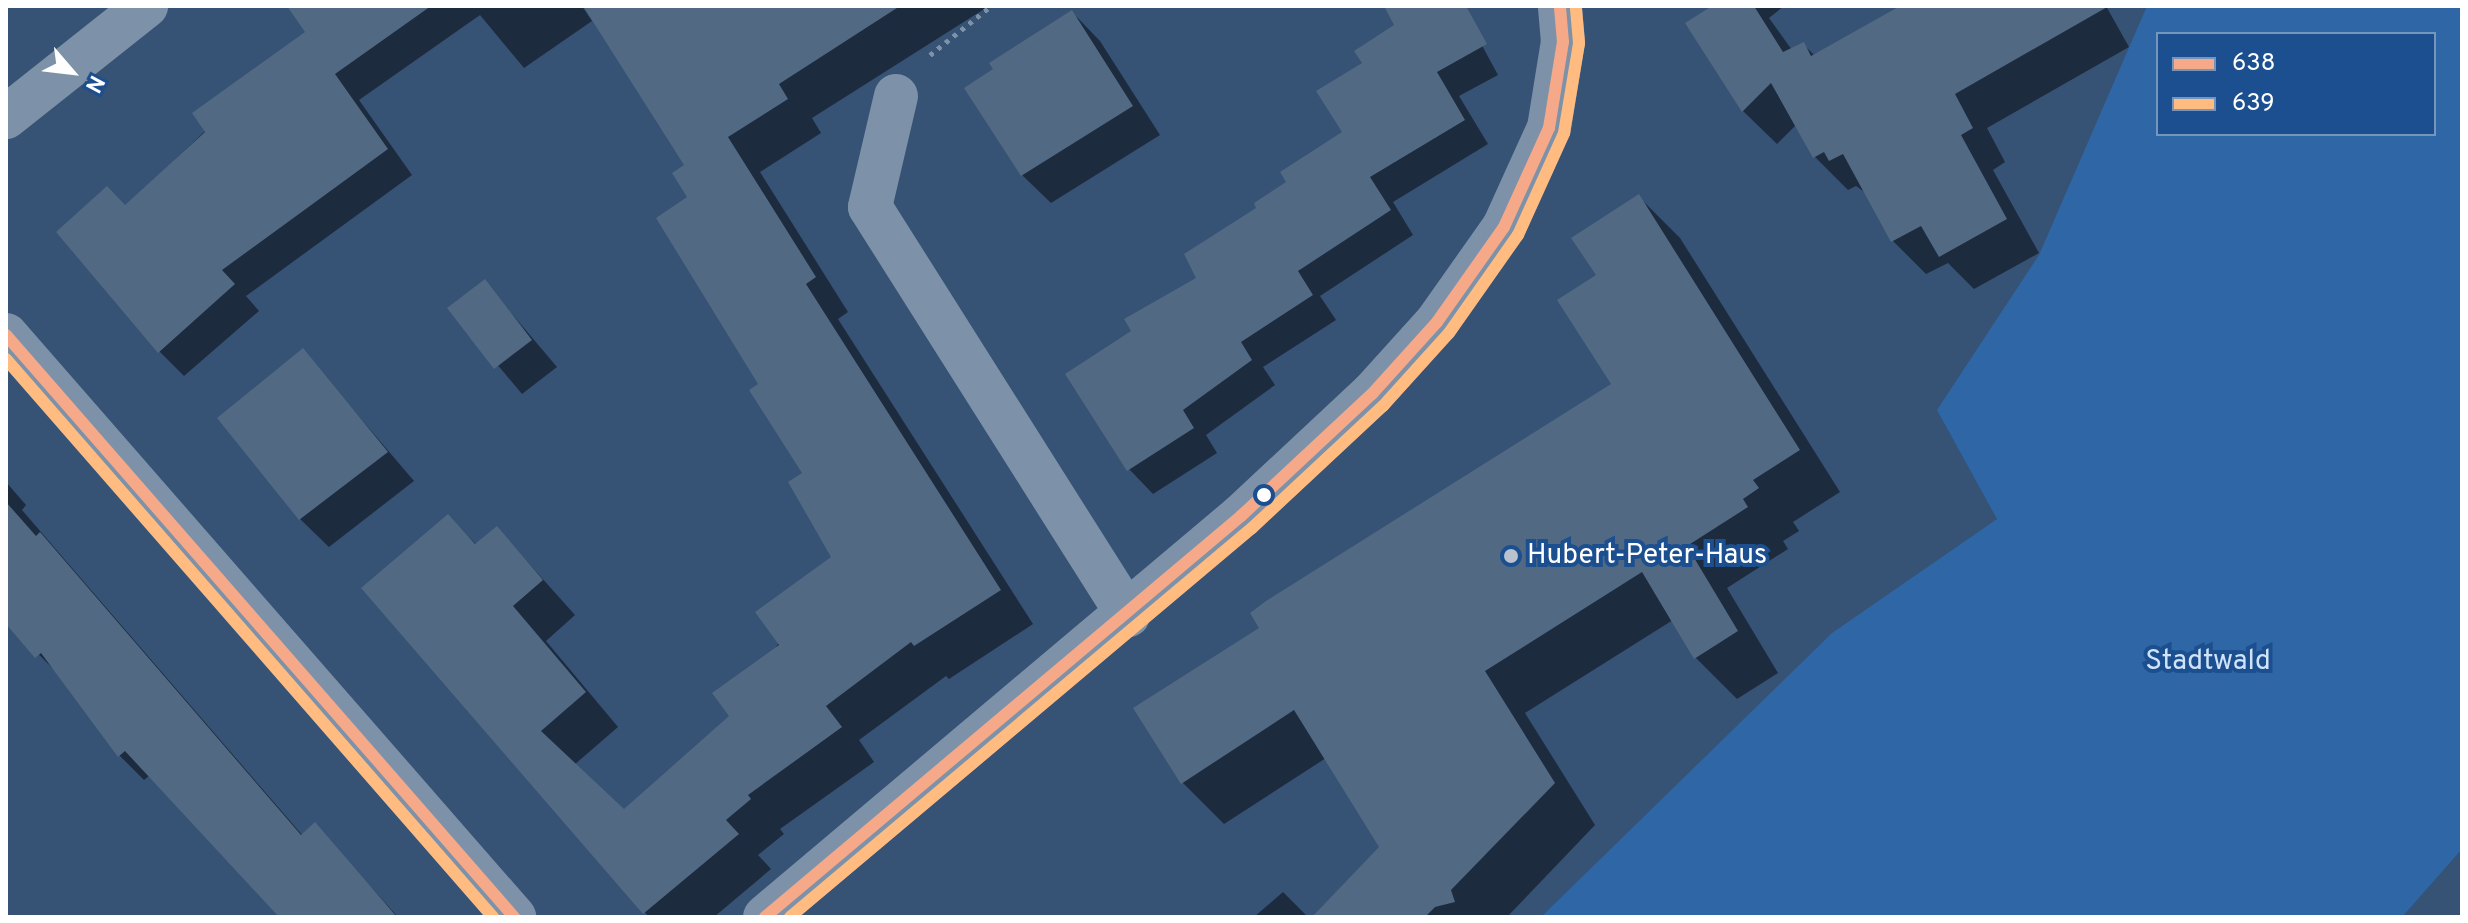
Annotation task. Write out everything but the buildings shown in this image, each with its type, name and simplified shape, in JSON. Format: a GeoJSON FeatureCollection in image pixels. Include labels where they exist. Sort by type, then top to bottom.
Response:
{"type":"FeatureCollection","features":[{"type":"Feature","properties":{"kind":"street"},"geometry":{"type":"LineString","coordinates":[[6,117],[146,6]]}},
{"type":"Feature","properties":{"kind":"street"},"geometry":{"type":"LineString","coordinates":[[765,917],[1128,615],[1372,394],[1437,322],[1504,227],[1549,128],[1563,42],[1560,6]]}},
{"type":"Feature","properties":{"kind":"street"},"geometry":{"type":"LineString","coordinates":[[896,96],[870,207],[1128,615]]}},
{"type":"Feature","properties":{"kind":"street"},"geometry":{"type":"LineString","coordinates":[[6,335],[514,917]]}},
{"type":"Feature","properties":{"kind":"path"},"geometry":{"type":"LineString","coordinates":[[931,54],[991,6]]}},
{"type":"Feature","properties":{"kind":"green space","name":"Stadtwald"},"geometry":{"type":"Polygon","coordinates":[[[2147,6],[2462,6],[2462,849],[2402,917],[1541,917],[1832,633],[1997,519],[1937,410],[2039,255],[2147,6]]]}},
{"type":"Feature","properties":{"kind":"transit line","name":"638"},"geometry":{"type":"LineString","coordinates":[[765,917],[1241,516],[1372,394],[1437,322],[1504,227],[1549,128],[1563,42],[1560,6]]}},
{"type":"Feature","properties":{"kind":"transit line","name":"639"},"geometry":{"type":"LineString","coordinates":[[790,917],[1252,528],[1383,406],[1449,333],[1518,235],[1564,133],[1579,43],[1576,6]]}},
{"type":"Feature","properties":{"kind":"transit line","name":"638"},"geometry":{"type":"LineString","coordinates":[[6,335],[514,917]]}},
{"type":"Feature","properties":{"kind":"transit line","name":"639"},"geometry":{"type":"LineString","coordinates":[[6,359],[493,917]]}},
{"type":"Feature","properties":{"kind":"place","name":"Hubert-Peter-Haus"},"geometry":{"type":"Point","coordinates":[1511,556]}}]}
